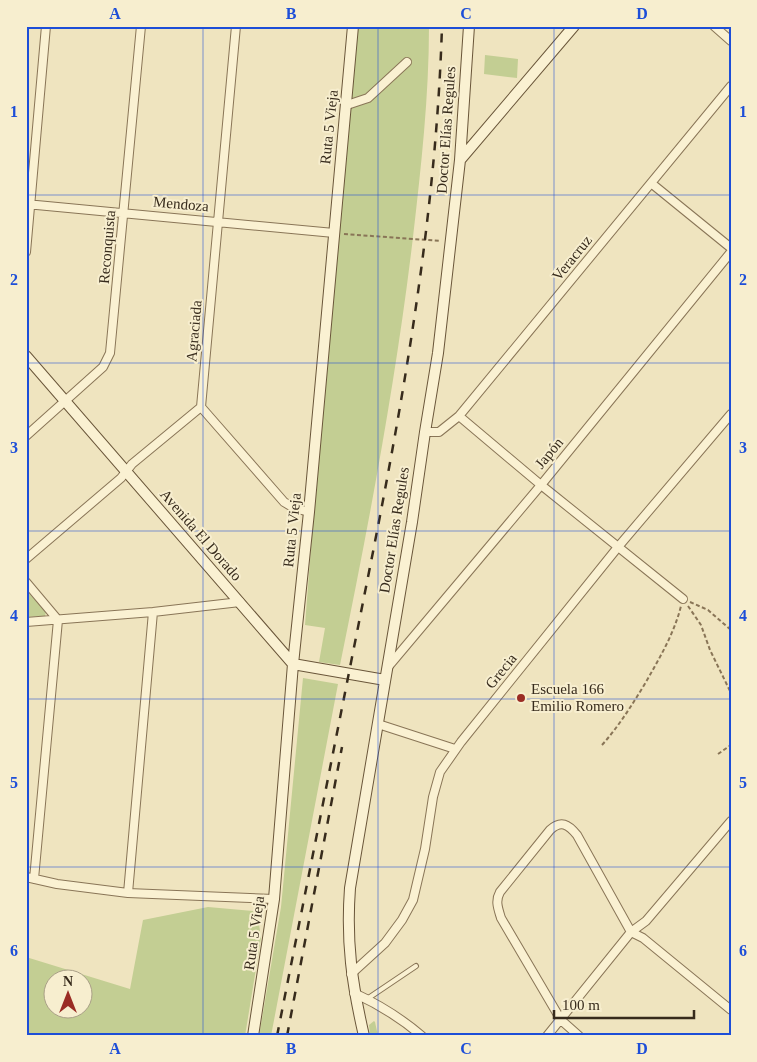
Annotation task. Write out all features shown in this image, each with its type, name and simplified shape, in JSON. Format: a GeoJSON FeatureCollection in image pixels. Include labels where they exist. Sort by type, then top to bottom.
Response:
{"type":"FeatureCollection","features":[{"type":"Feature","properties":{"kind":"street"},"geometry":{"type":"LineString","coordinates":[[26,252],[28,204],[46,26]]}},
{"type":"Feature","properties":{"kind":"street","name":"Reconquista"},"geometry":{"type":"LineString","coordinates":[[26,436],[103,367],[110,353],[140,26]]}},
{"type":"Feature","properties":{"kind":"street","name":"Agraciada"},"geometry":{"type":"LineString","coordinates":[[201,406],[236,26]]}},
{"type":"Feature","properties":{"kind":"street","name":"Ruta 5 Vieja"},"geometry":{"type":"LineString","coordinates":[[253,1036],[269,943],[274,899],[293,664],[309,512],[353,26]]}},
{"type":"Feature","properties":{"kind":"street","name":"Doctor Elías Regules"},"geometry":{"type":"LineString","coordinates":[[364,1036],[354,993],[348,945],[350,888],[412,522],[438,352],[460,160],[469,26]]}},
{"type":"Feature","properties":{"kind":"street"},"geometry":{"type":"LineString","coordinates":[[460,160],[574,26]]}},
{"type":"Feature","properties":{"kind":"street"},"geometry":{"type":"LineString","coordinates":[[714,26],[731,41]]}},
{"type":"Feature","properties":{"kind":"street"},"geometry":{"type":"LineString","coordinates":[[347,105],[368,98],[407,62]]}},
{"type":"Feature","properties":{"kind":"street","name":"Veracruz"},"geometry":{"type":"LineString","coordinates":[[425,432],[439,432],[459,416],[731,86]]}},
{"type":"Feature","properties":{"kind":"street"},"geometry":{"type":"LineString","coordinates":[[651,183],[731,248]]}},
{"type":"Feature","properties":{"kind":"street","name":"Mendoza"},"geometry":{"type":"LineString","coordinates":[[28,204],[218,221],[334,234]]}},
{"type":"Feature","properties":{"kind":"street","name":"Japón"},"geometry":{"type":"LineString","coordinates":[[386,675],[731,252]]}},
{"type":"Feature","properties":{"kind":"street","name":"Avenida El Dorado"},"geometry":{"type":"LineString","coordinates":[[26,356],[293,664]]}},
{"type":"Feature","properties":{"kind":"street"},"geometry":{"type":"LineString","coordinates":[[26,559],[121,478],[132,464],[201,406],[284,502],[294,508],[309,512]]}},
{"type":"Feature","properties":{"kind":"street","name":"Grecia"},"geometry":{"type":"LineString","coordinates":[[351,974],[385,943],[402,920],[413,900],[440,772],[455,749],[618,547],[731,414]]}},
{"type":"Feature","properties":{"kind":"street"},"geometry":{"type":"LineString","coordinates":[[459,416],[541,485],[684,599]]}},
{"type":"Feature","properties":{"kind":"street"},"geometry":{"type":"LineString","coordinates":[[26,582],[58,620],[30,878],[57,884],[128,893],[274,899]]}},
{"type":"Feature","properties":{"kind":"street"},"geometry":{"type":"LineString","coordinates":[[26,622],[153,612],[240,602]]}},
{"type":"Feature","properties":{"kind":"street"},"geometry":{"type":"LineString","coordinates":[[128,893],[153,612]]}},
{"type":"Feature","properties":{"kind":"street"},"geometry":{"type":"LineString","coordinates":[[293,664],[386,675]]}},
{"type":"Feature","properties":{"kind":"street"},"geometry":{"type":"LineString","coordinates":[[378,724],[455,749]]}},
{"type":"Feature","properties":{"kind":"street"},"geometry":{"type":"LineString","coordinates":[[547,1036],[631,932],[646,921],[731,821]]}},
{"type":"Feature","properties":{"kind":"street"},"geometry":{"type":"LineString","coordinates":[[579,1036],[560,1020],[501,918],[497,904],[497,897],[500,892],[537,845],[555,825],[562,823],[570,826],[577,835],[631,932],[643,938],[731,1010]]}},
{"type":"Feature","properties":{"kind":"street"},"geometry":{"type":"LineString","coordinates":[[354,993],[410,1026],[422,1036]]}},
{"type":"Feature","properties":{"kind":"lane"},"geometry":{"type":"LineString","coordinates":[[367,999],[416,966]]}},
{"type":"Feature","properties":{"kind":"path"},"geometry":{"type":"LineString","coordinates":[[334,234],[452,242]]}},
{"type":"Feature","properties":{"kind":"path"},"geometry":{"type":"LineString","coordinates":[[684,599],[708,610],[731,630]]}},
{"type":"Feature","properties":{"kind":"path"},"geometry":{"type":"LineString","coordinates":[[684,599],[701,625],[710,650],[731,693]]}},
{"type":"Feature","properties":{"kind":"path"},"geometry":{"type":"LineString","coordinates":[[602,745],[619,727],[670,639],[684,599]]}},
{"type":"Feature","properties":{"kind":"path"},"geometry":{"type":"LineString","coordinates":[[718,754],[731,745]]}},
{"type":"Feature","properties":{"kind":"green space"},"geometry":{"type":"Polygon","coordinates":[[[356,26],[429,26],[429,53],[419,184],[406,291],[390,398],[340,665],[319,662],[325,628],[305,625],[329,315],[356,26]]]}},
{"type":"Feature","properties":{"kind":"green space"},"geometry":{"type":"Polygon","coordinates":[[[485,55],[518,59],[517,78],[484,74],[485,55]]]}},
{"type":"Feature","properties":{"kind":"green space"},"geometry":{"type":"Polygon","coordinates":[[[26,590],[46,612],[45,616],[26,617],[26,590]]]}},
{"type":"Feature","properties":{"kind":"green space"},"geometry":{"type":"Polygon","coordinates":[[[303,678],[338,684],[271,1036],[259,1036],[281,907],[303,678]]]}},
{"type":"Feature","properties":{"kind":"green space"},"geometry":{"type":"Polygon","coordinates":[[[208,907],[253,911],[259,924],[261,938],[245,1036],[26,1036],[26,957],[68,970],[42,970],[42,1020],[92,1020],[92,977],[130,989],[143,920],[208,907]]]}},
{"type":"Feature","properties":{"kind":"green space"},"geometry":{"type":"Polygon","coordinates":[[[374,1021],[378,1036],[370,1036],[369,1025],[374,1021]]]}},
{"type":"Feature","properties":{"kind":"railway"},"geometry":{"type":"LineString","coordinates":[[277,1036],[378,526],[404,384],[425,242],[433,170],[442,26]]}},
{"type":"Feature","properties":{"kind":"railway"},"geometry":{"type":"LineString","coordinates":[[287,1036],[342,747]]}},
{"type":"Feature","properties":{"kind":"place","name":"Escuela 166 Emilio Romero"},"geometry":{"type":"Point","coordinates":[521,698]}}]}
